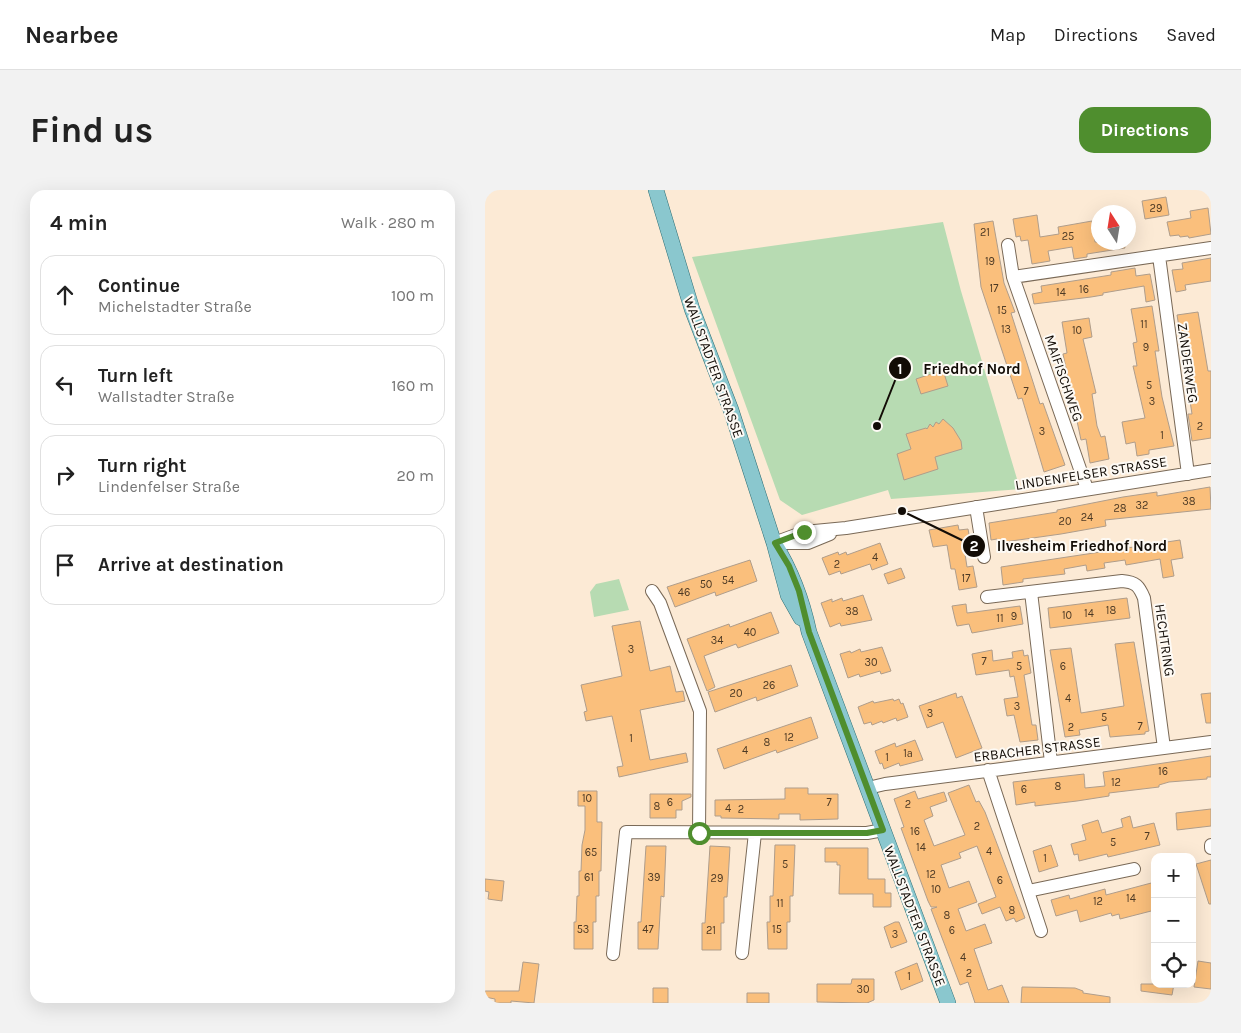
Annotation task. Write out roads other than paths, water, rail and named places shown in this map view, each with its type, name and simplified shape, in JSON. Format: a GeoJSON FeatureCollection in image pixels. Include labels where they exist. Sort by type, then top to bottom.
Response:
{"type":"FeatureCollection","features":[{"type":"Feature","properties":{"kind":"main road","name":"WALLSTADTER STRASSE"},"geometry":{"type":"LineString","coordinates":[[657,190],[695,318],[731,410],[775,543],[789,566],[799,591],[809,632],[948,1003]]}},
{"type":"Feature","properties":{"kind":"street","name":"MAIFISCHWEG"},"geometry":{"type":"LineString","coordinates":[[1008,245],[1013,278],[1087,489]]}},
{"type":"Feature","properties":{"kind":"street"},"geometry":{"type":"LineString","coordinates":[[1013,278],[1211,248]]}},
{"type":"Feature","properties":{"kind":"street","name":"ZANDERWEG"},"geometry":{"type":"LineString","coordinates":[[1159,256],[1188,474]]}},
{"type":"Feature","properties":{"kind":"street","name":"LINDENFELSER STRASSE"},"geometry":{"type":"LineString","coordinates":[[775,543],[808,543],[846,528],[1211,470]]}},
{"type":"Feature","properties":{"kind":"street"},"geometry":{"type":"LineString","coordinates":[[977,507],[984,557]]}},
{"type":"Feature","properties":{"kind":"street","name":"HECHTRING"},"geometry":{"type":"LineString","coordinates":[[987,597],[1122,581],[1133,582],[1140,587],[1144,598],[1164,748]]}},
{"type":"Feature","properties":{"kind":"street"},"geometry":{"type":"LineString","coordinates":[[652,591],[661,603],[701,710],[699,833]]}},
{"type":"Feature","properties":{"kind":"street"},"geometry":{"type":"LineString","coordinates":[[1031,592],[1051,762]]}},
{"type":"Feature","properties":{"kind":"street","name":"ERBACHER STRASSE"},"geometry":{"type":"LineString","coordinates":[[868,788],[989,770],[1211,742]]}},
{"type":"Feature","properties":{"kind":"street"},"geometry":{"type":"LineString","coordinates":[[989,770],[1041,931]]}},
{"type":"Feature","properties":{"kind":"street"},"geometry":{"type":"LineString","coordinates":[[613,954],[626,832],[867,833],[883,830]]}},
{"type":"Feature","properties":{"kind":"street"},"geometry":{"type":"LineString","coordinates":[[742,953],[755,833]]}},
{"type":"Feature","properties":{"kind":"street"},"geometry":{"type":"LineString","coordinates":[[1027,891],[1134,869]]}},
{"type":"Feature","properties":{"kind":"place","name":"Friedhof Nord"},"geometry":{"type":"Point","coordinates":[877,426]}},
{"type":"Feature","properties":{"kind":"place","name":"Ilvesheim Friedhof Nord"},"geometry":{"type":"Point","coordinates":[902,511]}}]}
